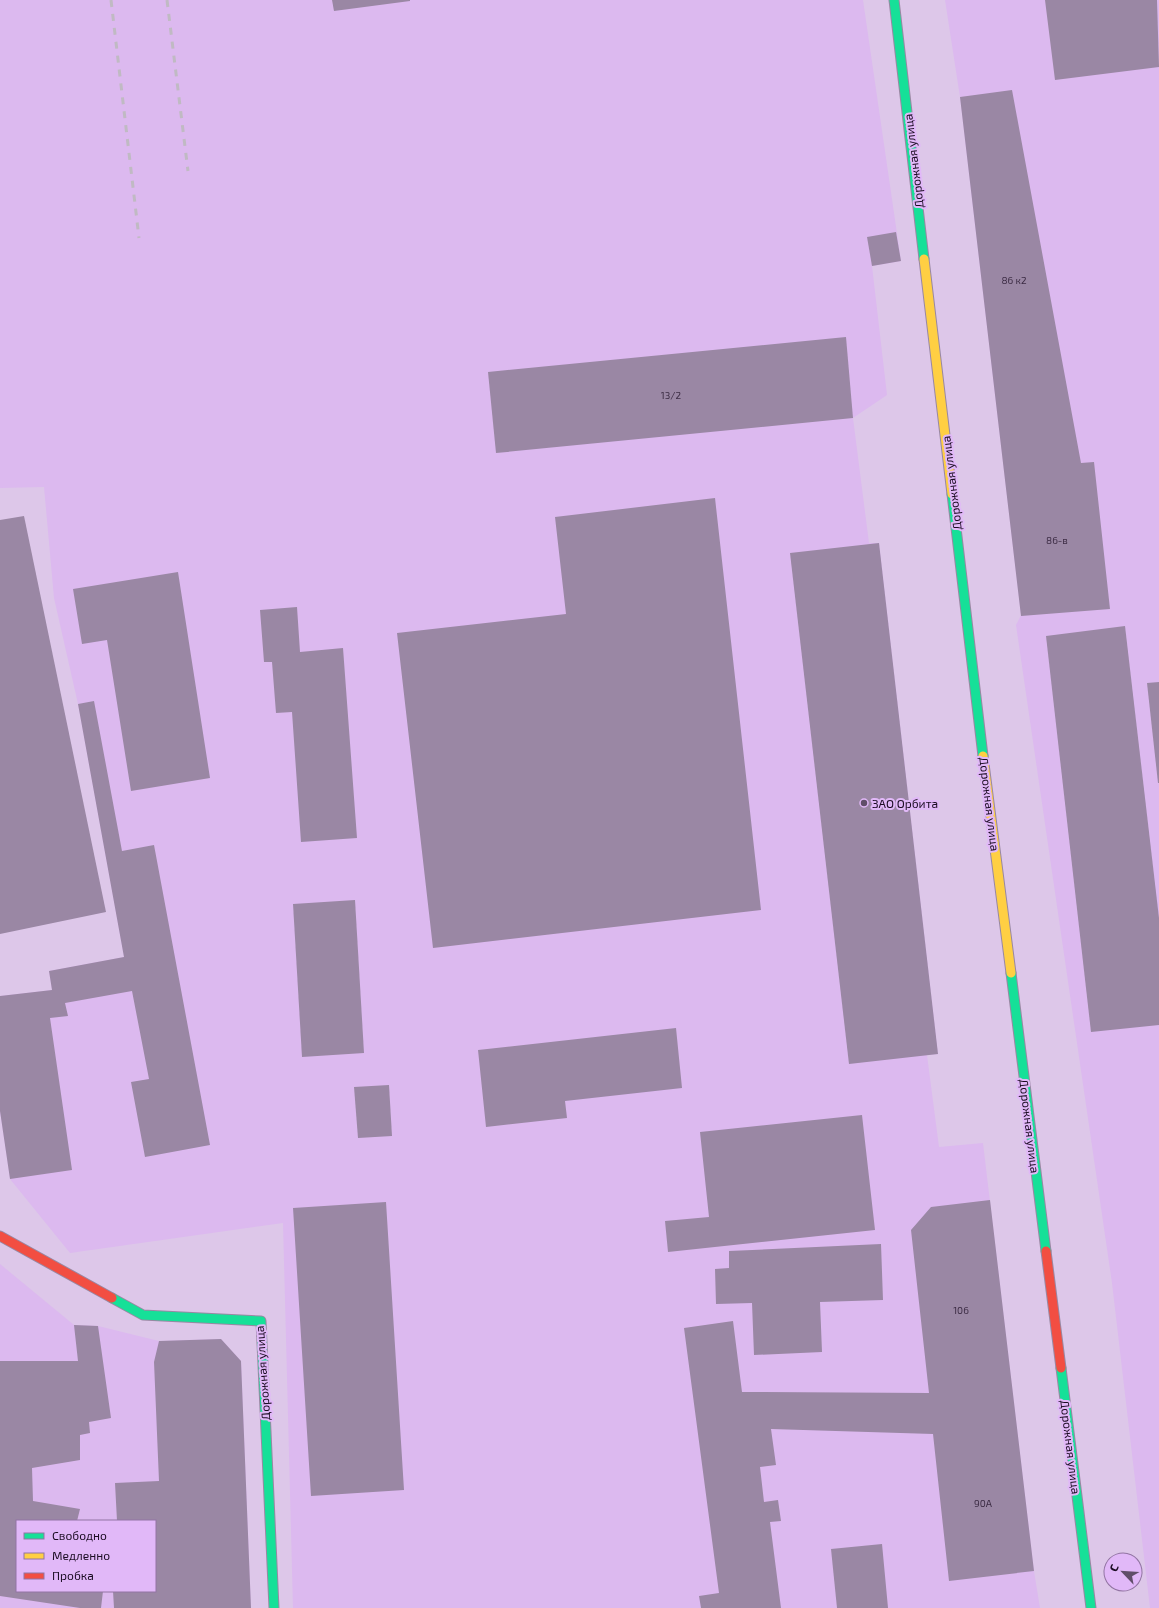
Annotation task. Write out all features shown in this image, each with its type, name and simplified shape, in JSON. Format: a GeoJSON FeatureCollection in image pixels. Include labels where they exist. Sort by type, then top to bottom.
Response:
{"type":"FeatureCollection","features":[{"type":"Feature","properties":{"kind":"street","name":"Дорожная улица"},"geometry":{"type":"LineString","coordinates":[[894,0],[969,641],[1091,1608]]}},
{"type":"Feature","properties":{"kind":"street","name":"Дорожная улица"},"geometry":{"type":"LineString","coordinates":[[0,1236],[143,1314],[261,1321],[274,1608]]}},
{"type":"Feature","properties":{"kind":"shaded area"},"geometry":{"type":"Polygon","coordinates":[[[0,0],[863,0],[901,261],[872,266],[887,395],[853,418],[869,543],[879,543],[938,1054],[927,1055],[939,1147],[983,1143],[1034,1571],[1040,1608],[293,1608],[283,1223],[70,1253],[10,1179],[0,1111],[0,996],[52,990],[49,971],[124,957],[78,704],[54,598],[44,487],[0,488],[0,0]]]}},
{"type":"Feature","properties":{"kind":"shaded area"},"geometry":{"type":"Polygon","coordinates":[[[945,0],[1159,0],[1159,1608],[1150,1608],[1112,1283],[1016,625],[1021,615],[960,97],[945,0]]]}},
{"type":"Feature","properties":{"kind":"shaded area"},"geometry":{"type":"Polygon","coordinates":[[[0,1264],[74,1325],[98,1326],[159,1341],[221,1339],[241,1361],[251,1608],[0,1608],[0,1264]]]}},
{"type":"Feature","properties":{"kind":"building"},"geometry":{"type":"Polygon","coordinates":[[[332,0],[410,0],[410,1],[334,11],[332,0]]]}},
{"type":"Feature","properties":{"kind":"building"},"geometry":{"type":"Polygon","coordinates":[[[1045,0],[1157,0],[1159,67],[1055,80],[1045,0]]]}},
{"type":"Feature","properties":{"kind":"building"},"geometry":{"type":"Polygon","coordinates":[[[1012,90],[1081,463],[1094,462],[1110,609],[1021,616],[960,97],[1012,90]]]}},
{"type":"Feature","properties":{"kind":"building"},"geometry":{"type":"Polygon","coordinates":[[[896,232],[901,261],[872,266],[867,237],[896,232]]]}},
{"type":"Feature","properties":{"kind":"building"},"geometry":{"type":"Polygon","coordinates":[[[846,337],[853,418],[496,453],[488,372],[846,337]]]}},
{"type":"Feature","properties":{"kind":"building"},"geometry":{"type":"Polygon","coordinates":[[[715,498],[761,910],[433,948],[397,633],[566,614],[555,517],[715,498]]]}},
{"type":"Feature","properties":{"kind":"building"},"geometry":{"type":"Polygon","coordinates":[[[24,516],[106,912],[0,934],[0,520],[24,516]]]}},
{"type":"Feature","properties":{"kind":"building","name":"ЗАО Орбита"},"geometry":{"type":"Polygon","coordinates":[[[879,543],[938,1054],[849,1064],[790,553],[879,543]]]}},
{"type":"Feature","properties":{"kind":"building"},"geometry":{"type":"Polygon","coordinates":[[[178,572],[210,778],[131,791],[107,640],[82,644],[73,589],[178,572]]]}},
{"type":"Feature","properties":{"kind":"building"},"geometry":{"type":"Polygon","coordinates":[[[297,607],[300,652],[343,648],[357,838],[301,842],[292,712],[276,713],[272,662],[264,662],[260,610],[297,607]]]}},
{"type":"Feature","properties":{"kind":"building"},"geometry":{"type":"Polygon","coordinates":[[[1125,626],[1159,918],[1159,1025],[1091,1032],[1046,636],[1125,626]]]}},
{"type":"Feature","properties":{"kind":"building"},"geometry":{"type":"Polygon","coordinates":[[[1159,682],[1159,783],[1158,783],[1147,683],[1159,682]]]}},
{"type":"Feature","properties":{"kind":"building"},"geometry":{"type":"Polygon","coordinates":[[[94,701],[122,851],[154,845],[210,1145],[145,1157],[131,1082],[149,1079],[132,991],[65,1003],[68,1016],[50,1018],[72,1170],[10,1179],[0,1111],[0,996],[52,990],[49,971],[124,957],[78,704],[94,701]]]}},
{"type":"Feature","properties":{"kind":"building"},"geometry":{"type":"Polygon","coordinates":[[[355,900],[364,1053],[302,1057],[293,904],[355,900]]]}},
{"type":"Feature","properties":{"kind":"building"},"geometry":{"type":"Polygon","coordinates":[[[676,1028],[682,1088],[565,1101],[567,1118],[486,1127],[478,1050],[676,1028]]]}},
{"type":"Feature","properties":{"kind":"building"},"geometry":{"type":"Polygon","coordinates":[[[389,1085],[392,1136],[358,1138],[354,1087],[389,1085]]]}},
{"type":"Feature","properties":{"kind":"building"},"geometry":{"type":"Polygon","coordinates":[[[862,1115],[875,1230],[668,1252],[665,1221],[709,1217],[700,1132],[862,1115]]]}},
{"type":"Feature","properties":{"kind":"building"},"geometry":{"type":"Polygon","coordinates":[[[990,1200],[1034,1571],[949,1581],[933,1434],[771,1429],[776,1465],[760,1467],[764,1502],[778,1500],[781,1521],[770,1522],[781,1608],[701,1608],[699,1596],[719,1593],[684,1328],[733,1321],[742,1392],[929,1393],[911,1230],[931,1207],[990,1200]]]}},
{"type":"Feature","properties":{"kind":"building"},"geometry":{"type":"Polygon","coordinates":[[[386,1202],[404,1490],[311,1496],[293,1208],[386,1202]]]}},
{"type":"Feature","properties":{"kind":"building"},"geometry":{"type":"Polygon","coordinates":[[[881,1244],[883,1300],[820,1302],[822,1352],[754,1355],[752,1303],[716,1304],[715,1269],[729,1268],[729,1251],[881,1244]]]}},
{"type":"Feature","properties":{"kind":"building"},"geometry":{"type":"Polygon","coordinates":[[[74,1325],[98,1326],[111,1418],[89,1422],[90,1433],[80,1435],[80,1460],[32,1468],[33,1501],[80,1509],[77,1520],[16,1520],[16,1592],[103,1592],[101,1608],[80,1608],[0,1596],[0,1361],[78,1361],[74,1325]]]}},
{"type":"Feature","properties":{"kind":"building"},"geometry":{"type":"Polygon","coordinates":[[[221,1339],[241,1361],[251,1608],[114,1608],[113,1592],[156,1592],[156,1520],[117,1520],[115,1483],[159,1481],[154,1362],[159,1341],[221,1339]]]}},
{"type":"Feature","properties":{"kind":"building"},"geometry":{"type":"Polygon","coordinates":[[[882,1544],[888,1608],[837,1608],[831,1549],[882,1544]]]}},
{"type":"Feature","properties":{"kind":"railway"},"geometry":{"type":"LineString","coordinates":[[111,0],[139,238]]}},
{"type":"Feature","properties":{"kind":"railway"},"geometry":{"type":"LineString","coordinates":[[167,0],[188,171]]}},
{"type":"Feature","properties":{"kind":"traffic: fast"},"geometry":{"type":"LineString","coordinates":[[894,0],[924,259]]}},
{"type":"Feature","properties":{"kind":"traffic: fast"},"geometry":{"type":"LineString","coordinates":[[952,494],[983,756]]}},
{"type":"Feature","properties":{"kind":"traffic: fast"},"geometry":{"type":"LineString","coordinates":[[1011,973],[1046,1251]]}},
{"type":"Feature","properties":{"kind":"traffic: fast"},"geometry":{"type":"LineString","coordinates":[[112,1298],[143,1315],[261,1321],[274,1608]]}},
{"type":"Feature","properties":{"kind":"traffic: fast"},"geometry":{"type":"LineString","coordinates":[[1061,1368],[1091,1608]]}},
{"type":"Feature","properties":{"kind":"traffic: slow"},"geometry":{"type":"LineString","coordinates":[[924,259],[952,494]]}},
{"type":"Feature","properties":{"kind":"traffic: slow"},"geometry":{"type":"LineString","coordinates":[[983,756],[1011,973]]}},
{"type":"Feature","properties":{"kind":"traffic: jam"},"geometry":{"type":"LineString","coordinates":[[0,1236],[112,1298]]}},
{"type":"Feature","properties":{"kind":"traffic: jam"},"geometry":{"type":"LineString","coordinates":[[1046,1251],[1061,1368]]}},
{"type":"Feature","properties":{"kind":"place","name":"ЗАО Орбита"},"geometry":{"type":"Point","coordinates":[864,803]}}]}
